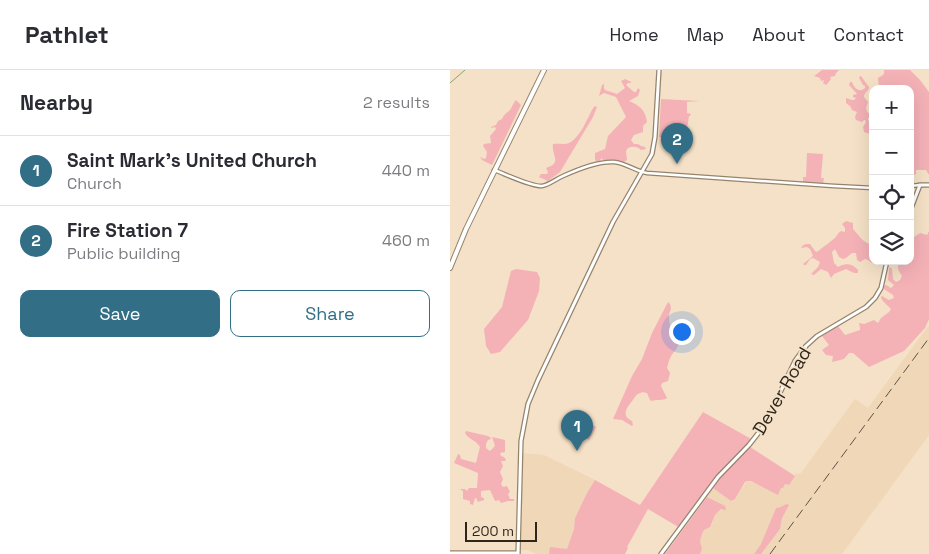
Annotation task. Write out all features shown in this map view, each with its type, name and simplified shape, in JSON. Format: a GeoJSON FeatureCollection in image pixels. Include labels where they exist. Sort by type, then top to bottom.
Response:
{"type":"FeatureCollection","features":[{"type":"Feature","properties":{"kind":"main road"},"geometry":{"type":"LineString","coordinates":[[450,268],[494,170],[544,70]]}},
{"type":"Feature","properties":{"kind":"main road"},"geometry":{"type":"LineString","coordinates":[[450,553],[518,554],[520,453],[528,404],[613,222],[650,157],[655,143],[659,70]]}},
{"type":"Feature","properties":{"kind":"main road"},"geometry":{"type":"LineString","coordinates":[[914,201],[920,185],[929,185]]}},
{"type":"Feature","properties":{"kind":"main road","name":"Dever Road"},"geometry":{"type":"LineString","coordinates":[[661,554],[718,477],[760,431],[796,361],[806,346],[817,336],[866,307],[875,298],[880,288],[886,265]]}},
{"type":"Feature","properties":{"kind":"street"},"geometry":{"type":"LineString","coordinates":[[494,170],[534,185],[542,186],[573,172],[608,162],[620,163],[641,172],[869,188]]}},
{"type":"Feature","properties":{"kind":"street"},"geometry":{"type":"LineString","coordinates":[[914,186],[920,185]]}},
{"type":"Feature","properties":{"kind":"shaded area"},"geometry":{"type":"Polygon","coordinates":[[[822,70],[839,70],[835,76],[830,77],[831,79],[826,85],[823,83],[824,80],[821,81],[820,78],[814,76],[822,70]]]}},
{"type":"Feature","properties":{"kind":"shaded area"},"geometry":{"type":"Polygon","coordinates":[[[884,70],[910,70],[929,92],[929,175],[926,170],[916,170],[916,174],[914,175],[914,85],[879,85],[878,78],[884,74],[884,70]]]}},
{"type":"Feature","properties":{"kind":"shaded area"},"geometry":{"type":"Polygon","coordinates":[[[861,76],[869,87],[864,97],[868,102],[866,108],[869,113],[869,134],[864,132],[865,120],[862,122],[856,120],[857,112],[852,110],[846,103],[846,98],[854,100],[856,98],[853,95],[857,94],[849,85],[850,82],[859,90],[865,88],[859,78],[861,76]]]}},
{"type":"Feature","properties":{"kind":"shaded area"},"geometry":{"type":"Polygon","coordinates":[[[625,79],[631,82],[626,85],[634,92],[638,88],[640,90],[638,96],[629,101],[641,108],[647,122],[643,126],[643,132],[634,135],[631,140],[634,144],[638,144],[646,149],[628,148],[626,151],[627,160],[624,162],[604,161],[601,158],[600,162],[597,162],[595,160],[595,153],[605,149],[608,136],[626,117],[616,97],[604,93],[599,96],[602,85],[604,84],[605,90],[617,94],[625,88],[621,81],[625,79]]]}},
{"type":"Feature","properties":{"kind":"shaded area"},"geometry":{"type":"Polygon","coordinates":[[[661,99],[699,101],[687,102],[687,113],[691,114],[686,132],[686,130],[674,132],[670,136],[670,140],[661,141],[663,137],[659,137],[661,99]]]}},
{"type":"Feature","properties":{"kind":"shaded area"},"geometry":{"type":"Polygon","coordinates":[[[516,100],[521,105],[492,165],[480,157],[486,158],[487,152],[483,146],[484,144],[491,143],[490,136],[496,129],[491,127],[502,119],[516,100]]]}},
{"type":"Feature","properties":{"kind":"shaded area"},"geometry":{"type":"Polygon","coordinates":[[[595,106],[597,107],[593,117],[560,172],[548,181],[539,177],[541,174],[547,174],[546,168],[554,164],[553,144],[567,144],[575,139],[595,106]]]}},
{"type":"Feature","properties":{"kind":"shaded area"},"geometry":{"type":"Polygon","coordinates":[[[807,153],[823,154],[821,178],[824,178],[823,183],[803,182],[803,177],[806,177],[807,153]]]}},
{"type":"Feature","properties":{"kind":"shaded area"},"geometry":{"type":"Polygon","coordinates":[[[846,221],[853,223],[853,229],[864,241],[869,244],[869,261],[865,259],[860,262],[857,260],[856,253],[852,253],[843,259],[839,257],[835,249],[832,252],[834,263],[838,267],[846,264],[851,265],[858,270],[858,273],[846,269],[834,274],[831,278],[828,272],[821,269],[814,275],[811,274],[820,262],[813,258],[804,265],[803,264],[813,256],[807,247],[801,248],[804,244],[810,244],[817,252],[835,238],[838,233],[841,231],[845,232],[842,224],[846,221]]]}},
{"type":"Feature","properties":{"kind":"shaded area"},"geometry":{"type":"Polygon","coordinates":[[[929,231],[929,319],[925,328],[904,351],[869,367],[853,353],[849,353],[844,359],[832,362],[833,356],[826,355],[822,350],[829,345],[822,336],[838,326],[845,335],[860,330],[859,323],[864,324],[874,320],[878,323],[891,309],[881,297],[889,300],[894,298],[893,295],[884,289],[886,285],[891,288],[894,285],[888,280],[889,268],[892,269],[893,279],[896,282],[900,280],[902,276],[898,265],[914,265],[914,237],[920,233],[927,235],[929,231]]]}},
{"type":"Feature","properties":{"kind":"shaded area"},"geometry":{"type":"Polygon","coordinates":[[[516,269],[537,272],[540,278],[539,291],[528,320],[500,352],[491,354],[486,346],[484,329],[502,307],[511,271],[516,269]]]}},
{"type":"Feature","properties":{"kind":"shaded area"},"geometry":{"type":"Polygon","coordinates":[[[668,302],[671,307],[669,315],[670,326],[679,342],[668,364],[667,368],[670,373],[668,381],[662,383],[661,386],[667,398],[652,401],[647,393],[637,394],[626,412],[633,425],[622,420],[613,419],[632,376],[642,359],[652,333],[668,302]]]}},
{"type":"Feature","properties":{"kind":"shaded area"},"geometry":{"type":"Polygon","coordinates":[[[929,325],[929,435],[842,554],[761,554],[780,529],[782,518],[780,508],[776,508],[761,544],[754,554],[700,554],[702,534],[712,524],[715,515],[722,509],[707,497],[713,488],[732,501],[747,481],[781,488],[785,484],[789,485],[796,473],[801,473],[855,399],[868,408],[929,325]]]}},
{"type":"Feature","properties":{"kind":"shaded area"},"geometry":{"type":"Polygon","coordinates":[[[703,412],[753,440],[728,466],[680,528],[648,509],[625,554],[549,554],[550,547],[567,549],[574,529],[575,518],[595,480],[640,505],[703,412]]]}},
{"type":"Feature","properties":{"kind":"shaded area"},"geometry":{"type":"Polygon","coordinates":[[[583,420],[596,427],[589,440],[576,432],[583,420]]]}},
{"type":"Feature","properties":{"kind":"shaded area"},"geometry":{"type":"Polygon","coordinates":[[[466,431],[490,437],[491,439],[488,440],[486,448],[490,451],[495,446],[492,437],[505,440],[505,452],[500,453],[506,460],[501,461],[503,466],[500,472],[503,479],[501,484],[503,487],[507,486],[510,492],[508,494],[510,499],[514,499],[514,501],[501,503],[499,500],[495,501],[490,490],[481,491],[481,497],[484,500],[478,502],[475,498],[473,505],[470,504],[470,501],[463,499],[463,491],[460,489],[467,491],[469,488],[477,488],[478,473],[454,463],[458,454],[461,459],[476,463],[480,447],[466,435],[466,431]]]}},
{"type":"Feature","properties":{"kind":"shaded area"},"geometry":{"type":"Polygon","coordinates":[[[750,447],[795,476],[789,485],[785,484],[781,488],[778,495],[751,481],[747,481],[735,499],[731,501],[713,488],[750,447]]]}},
{"type":"Feature","properties":{"kind":"shaded area"},"geometry":{"type":"Polygon","coordinates":[[[520,453],[544,455],[595,480],[575,518],[567,554],[536,554],[528,550],[518,550],[520,453]]]}},
{"type":"Feature","properties":{"kind":"shaded area"},"geometry":{"type":"Polygon","coordinates":[[[707,497],[725,506],[726,509],[721,509],[715,515],[710,527],[704,530],[700,541],[702,549],[700,554],[665,554],[707,497]]]}},
{"type":"Feature","properties":{"kind":"shaded area"},"geometry":{"type":"Polygon","coordinates":[[[789,505],[782,518],[780,529],[761,554],[754,554],[761,544],[776,508],[789,505]]]}},
{"type":"Feature","properties":{"kind":"waterway"},"geometry":{"type":"LineString","coordinates":[[450,83],[465,70]]}},
{"type":"Feature","properties":{"kind":"railway"},"geometry":{"type":"LineString","coordinates":[[770,554],[929,338]]}},
{"type":"Feature","properties":{"kind":"place","name":"Fire Station 7"},"geometry":{"type":"Point","coordinates":[677,164]}},
{"type":"Feature","properties":{"kind":"place","name":"Saint Mark's United Church"},"geometry":{"type":"Point","coordinates":[577,451]}}]}
